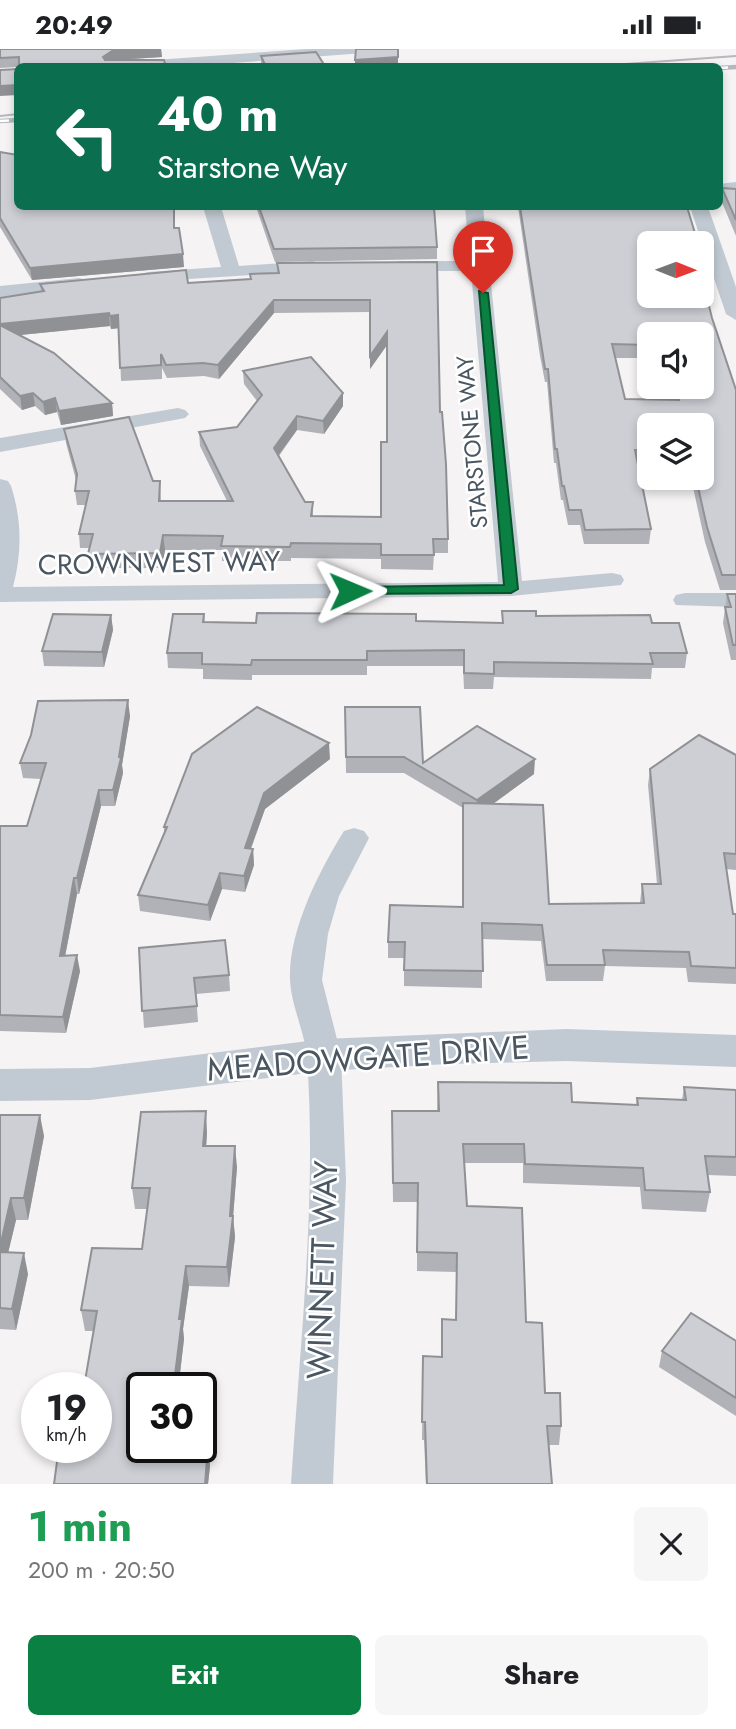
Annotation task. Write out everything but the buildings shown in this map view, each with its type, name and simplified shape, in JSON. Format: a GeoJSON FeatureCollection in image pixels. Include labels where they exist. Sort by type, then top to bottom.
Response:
{"type":"FeatureCollection","features":[{"type":"Feature","properties":{"kind":"street"},"geometry":{"type":"LineString","coordinates":[[136,63],[177,56],[364,49]]}},
{"type":"Feature","properties":{"kind":"street"},"geometry":{"type":"LineString","coordinates":[[213,210],[231,270]]}},
{"type":"Feature","properties":{"kind":"street","name":"STARSTONE WAY"},"geometry":{"type":"LineString","coordinates":[[474,210],[511,589]]}},
{"type":"Feature","properties":{"kind":"street"},"geometry":{"type":"LineString","coordinates":[[700,210],[736,314]]}},
{"type":"Feature","properties":{"kind":"street"},"geometry":{"type":"LineString","coordinates":[[123,280],[231,270],[329,266]]}},
{"type":"Feature","properties":{"kind":"street"},"geometry":{"type":"LineString","coordinates":[[384,266],[480,266]]}},
{"type":"Feature","properties":{"kind":"street"},"geometry":{"type":"LineString","coordinates":[[0,292],[96,283]]}},
{"type":"Feature","properties":{"kind":"street"},"geometry":{"type":"LineString","coordinates":[[0,445],[178,414]]}},
{"type":"Feature","properties":{"kind":"street"},"geometry":{"type":"LineString","coordinates":[[0,486],[6,503],[10,537],[0,593]]}},
{"type":"Feature","properties":{"kind":"street","name":"CROWNWEST WAY"},"geometry":{"type":"LineString","coordinates":[[0,593],[511,589],[612,580]]}},
{"type":"Feature","properties":{"kind":"street"},"geometry":{"type":"LineString","coordinates":[[685,600],[736,600]]}},
{"type":"Feature","properties":{"kind":"street","name":"WINNETT WAY"},"geometry":{"type":"LineString","coordinates":[[312,1484],[328,1181],[324,1055],[306,980],[312,934],[324,896],[354,838]]}},
{"type":"Feature","properties":{"kind":"street","name":"MEADOWGATE DRIVE"},"geometry":{"type":"LineString","coordinates":[[0,1085],[90,1084],[324,1055],[566,1045],[736,1051]]}},
{"type":"Feature","properties":{"kind":"tram line"},"geometry":{"type":"LineString","coordinates":[[639,63],[736,56]]}},
{"type":"Feature","properties":{"kind":"tram line"},"geometry":{"type":"LineString","coordinates":[[0,116],[14,114]]}},
{"type":"Feature","properties":{"kind":"railway"},"geometry":{"type":"LineString","coordinates":[[723,68],[736,67]]}},
{"type":"Feature","properties":{"kind":"railway"},"geometry":{"type":"LineString","coordinates":[[0,121],[14,120]]}},
{"type":"Feature","properties":{"kind":"route"},"geometry":{"type":"LineString","coordinates":[[350,591],[511,589],[483,293]]}}]}
